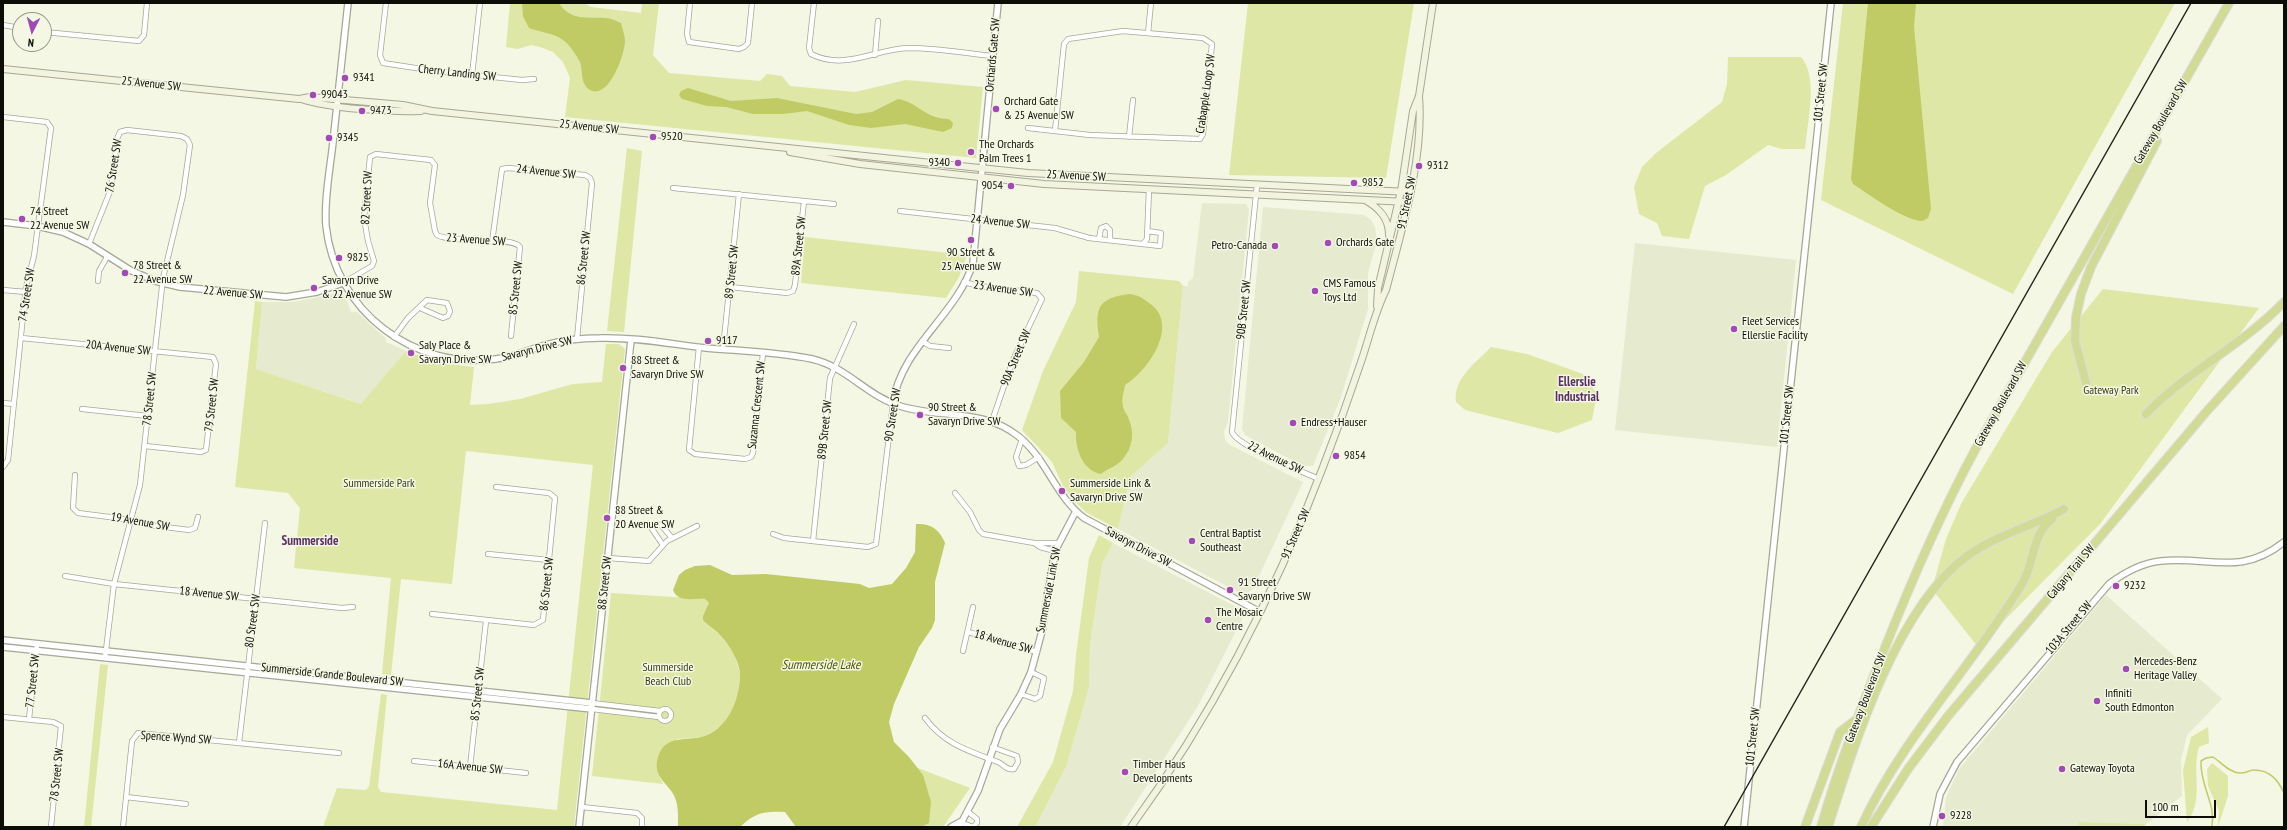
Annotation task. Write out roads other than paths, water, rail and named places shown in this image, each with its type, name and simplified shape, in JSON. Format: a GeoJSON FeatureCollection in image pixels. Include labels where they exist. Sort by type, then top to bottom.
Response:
{"type":"FeatureCollection","features":[{"type":"Feature","properties":{"kind":"highway","name":"Gateway Boulevard SW"},"geometry":{"type":"LineString","coordinates":[[1821,827],[1857,719],[1916,570],[1945,507],[2229,3]]}},
{"type":"Feature","properties":{"kind":"highway"},"geometry":{"type":"LineString","coordinates":[[2086,383],[2075,341],[2076,317],[2081,294],[2091,267],[2164,126],[2169,108]]}},
{"type":"Feature","properties":{"kind":"highway"},"geometry":{"type":"LineString","coordinates":[[2146,414],[2180,384],[2244,339],[2284,302]]}},
{"type":"Feature","properties":{"kind":"highway","name":"Calgary Trail SW"},"geometry":{"type":"LineString","coordinates":[[1871,827],[1908,769],[1948,716],[2207,412],[2284,326]]}},
{"type":"Feature","properties":{"kind":"highway"},"geometry":{"type":"LineString","coordinates":[[1828,827],[1857,741],[1883,677],[1911,622],[1927,596],[1946,574],[1975,551],[2064,509],[2041,530],[2023,583],[1902,755],[1861,827]]}},
{"type":"Feature","properties":{"kind":"highway"},"geometry":{"type":"LineString","coordinates":[[1805,827],[1840,732],[1857,719]]}},
{"type":"Feature","properties":{"kind":"main road","name":"91 Street SW"},"geometry":{"type":"LineString","coordinates":[[1131,827],[1205,714],[1260,612],[1319,479],[1351,391],[1377,307],[1386,290],[1407,202],[1417,150],[1419,96],[1433,3]]}},
{"type":"Feature","properties":{"kind":"main road","name":"25 Avenue SW"},"geometry":{"type":"LineString","coordinates":[[3,69],[337,103],[404,112],[432,111],[1066,176],[1409,192]]}},
{"type":"Feature","properties":{"kind":"main road","name":"91 Street SW"},"geometry":{"type":"LineString","coordinates":[[1377,307],[1378,288],[1401,191],[1413,111],[1419,96]]}},
{"type":"Feature","properties":{"kind":"main road","name":"25 Avenue SW"},"geometry":{"type":"LineString","coordinates":[[745,143],[860,164],[982,178],[1149,189],[1407,202]]}},
{"type":"Feature","properties":{"kind":"main road"},"geometry":{"type":"LineString","coordinates":[[1363,200],[1382,213],[1387,222],[1389,229],[1388,247]]}},
{"type":"Feature","properties":{"kind":"street"},"geometry":{"type":"LineString","coordinates":[[52,33],[139,41],[144,35],[147,3]]}},
{"type":"Feature","properties":{"kind":"street","name":"Savaryn Drive SW"},"geometry":{"type":"LineString","coordinates":[[348,3],[326,218],[331,252],[343,283],[364,312],[394,337],[430,354],[454,360],[477,361],[505,358],[547,344],[577,339],[631,340],[810,358],[834,366],[846,373],[872,393],[893,403],[914,409],[966,415],[992,421],[1022,439],[1039,457],[1060,494],[1076,512],[1094,524],[1260,612]]}},
{"type":"Feature","properties":{"kind":"street","name":"Cherry Landing SW"},"geometry":{"type":"LineString","coordinates":[[386,3],[380,55],[382,61],[388,64],[472,75],[534,79]]}},
{"type":"Feature","properties":{"kind":"street"},"geometry":{"type":"LineString","coordinates":[[472,75],[480,3]]}},
{"type":"Feature","properties":{"kind":"street"},"geometry":{"type":"LineString","coordinates":[[690,3],[686,34],[689,42],[736,49],[744,47],[748,43],[752,3]]}},
{"type":"Feature","properties":{"kind":"street"},"geometry":{"type":"LineString","coordinates":[[814,3],[809,48],[811,54],[819,57],[851,60],[891,50],[909,48],[993,56]]}},
{"type":"Feature","properties":{"kind":"street","name":"Orchards Gate SW"},"geometry":{"type":"LineString","coordinates":[[982,178],[998,3]]}},
{"type":"Feature","properties":{"kind":"street"},"geometry":{"type":"LineString","coordinates":[[1148,33],[1151,3]]}},
{"type":"Feature","properties":{"kind":"street","name":"101 Street SW"},"geometry":{"type":"LineString","coordinates":[[1744,827],[1831,3]]}},
{"type":"Feature","properties":{"kind":"street"},"geometry":{"type":"LineString","coordinates":[[875,55],[878,20]]}},
{"type":"Feature","properties":{"kind":"street","name":"Crabapple Loop SW"},"geometry":{"type":"LineString","coordinates":[[1028,128],[1055,131],[1129,137],[1200,139],[1203,134],[1212,44],[1203,38],[1117,31],[1074,37],[1065,41],[1055,131]]}},
{"type":"Feature","properties":{"kind":"street"},"geometry":{"type":"LineString","coordinates":[[1129,137],[1133,100]]}},
{"type":"Feature","properties":{"kind":"street","name":"74 Street SW"},"geometry":{"type":"LineString","coordinates":[[3,118],[44,122],[50,124],[51,130],[34,256],[26,292],[8,460],[4,467]]}},
{"type":"Feature","properties":{"kind":"street","name":"78 Street SW"},"geometry":{"type":"LineString","coordinates":[[105,658],[114,584],[140,485],[162,283],[183,195],[188,140],[181,136],[127,130],[120,132]]}},
{"type":"Feature","properties":{"kind":"street","name":"76 Street SW"},"geometry":{"type":"LineString","coordinates":[[89,244],[110,195],[117,139],[120,132]]}},
{"type":"Feature","properties":{"kind":"street","name":"82 Street SW"},"geometry":{"type":"LineString","coordinates":[[374,263],[364,218],[368,167],[371,156],[376,154],[429,159],[434,162],[430,203],[434,227],[437,235]]}},
{"type":"Feature","properties":{"kind":"street","name":"24 Avenue SW"},"geometry":{"type":"LineString","coordinates":[[492,242],[502,169],[508,168],[585,175],[590,178]]}},
{"type":"Feature","properties":{"kind":"street","name":"86 Street SW"},"geometry":{"type":"LineString","coordinates":[[577,339],[592,183],[590,178]]}},
{"type":"Feature","properties":{"kind":"street","name":"90 Street SW"},"geometry":{"type":"LineString","coordinates":[[773,534],[784,538],[868,547],[873,546],[878,542],[893,403],[904,370],[922,341],[964,282],[973,262],[982,178]]}},
{"type":"Feature","properties":{"kind":"street","name":"90B Street SW"},"geometry":{"type":"LineString","coordinates":[[1233,435],[1232,429],[1257,185]]}},
{"type":"Feature","properties":{"kind":"street"},"geometry":{"type":"LineString","coordinates":[[673,188],[834,204]]}},
{"type":"Feature","properties":{"kind":"street"},"geometry":{"type":"LineString","coordinates":[[1143,244],[1147,240],[1149,189]]}},
{"type":"Feature","properties":{"kind":"street","name":"89 Street SW"},"geometry":{"type":"LineString","coordinates":[[723,349],[739,194]]}},
{"type":"Feature","properties":{"kind":"street","name":"89A Street SW"},"geometry":{"type":"LineString","coordinates":[[730,287],[787,293],[793,291],[795,285],[804,201]]}},
{"type":"Feature","properties":{"kind":"street","name":"24 Avenue SW"},"geometry":{"type":"LineString","coordinates":[[900,211],[1059,228],[1099,239],[1157,247],[1161,245],[1161,233],[1147,231]]}},
{"type":"Feature","properties":{"kind":"street","name":"22 Avenue SW"},"geometry":{"type":"LineString","coordinates":[[3,222],[38,226],[63,232],[89,244],[130,270],[162,283],[194,289],[286,297],[317,292],[343,283],[372,266],[374,263]]}},
{"type":"Feature","properties":{"kind":"street"},"geometry":{"type":"LineString","coordinates":[[1099,239],[1101,228],[1106,226],[1110,230],[1110,240]]}},
{"type":"Feature","properties":{"kind":"street","name":"23 Avenue SW"},"geometry":{"type":"LineString","coordinates":[[437,235],[492,242],[515,242]]}},
{"type":"Feature","properties":{"kind":"street","name":"85 Street SW"},"geometry":{"type":"LineString","coordinates":[[511,336],[520,250],[515,242]]}},
{"type":"Feature","properties":{"kind":"street"},"geometry":{"type":"LineString","coordinates":[[98,281],[99,271],[107,256]]}},
{"type":"Feature","properties":{"kind":"street","name":"23 Avenue SW"},"geometry":{"type":"LineString","coordinates":[[964,282],[979,286],[1037,293],[1041,296]]}},
{"type":"Feature","properties":{"kind":"street"},"geometry":{"type":"LineString","coordinates":[[3,290],[26,292]]}},
{"type":"Feature","properties":{"kind":"street","name":"90A Street SW"},"geometry":{"type":"LineString","coordinates":[[992,421],[1013,360],[1040,304],[1041,296]]}},
{"type":"Feature","properties":{"kind":"street"},"geometry":{"type":"LineString","coordinates":[[394,337],[408,318],[429,300],[447,303],[450,311],[448,316],[443,318],[420,308]]}},
{"type":"Feature","properties":{"kind":"street","name":"89B Street SW"},"geometry":{"type":"LineString","coordinates":[[813,541],[830,378],[834,366],[854,324]]}},
{"type":"Feature","properties":{"kind":"street","name":"20A Avenue SW"},"geometry":{"type":"LineString","coordinates":[[21,338],[154,352],[208,355],[214,358]]}},
{"type":"Feature","properties":{"kind":"street","name":"88 Street SW"},"geometry":{"type":"LineString","coordinates":[[580,827],[631,340]]}},
{"type":"Feature","properties":{"kind":"street"},"geometry":{"type":"LineString","coordinates":[[922,341],[930,346],[949,348]]}},
{"type":"Feature","properties":{"kind":"street","name":"Suzanna Crescent SW"},"geometry":{"type":"LineString","coordinates":[[699,347],[689,450],[695,454],[738,459],[750,458],[753,453],[763,354]]}},
{"type":"Feature","properties":{"kind":"street","name":"79 Street SW"},"geometry":{"type":"LineString","coordinates":[[145,446],[205,451],[208,444],[214,378],[214,358]]}},
{"type":"Feature","properties":{"kind":"street"},"geometry":{"type":"LineString","coordinates":[[3,403],[14,404]]}},
{"type":"Feature","properties":{"kind":"street"},"geometry":{"type":"LineString","coordinates":[[82,409],[148,416]]}},
{"type":"Feature","properties":{"kind":"street","name":"22 Avenue SW"},"geometry":{"type":"LineString","coordinates":[[1233,435],[1286,465],[1319,479]]}},
{"type":"Feature","properties":{"kind":"street"},"geometry":{"type":"LineString","coordinates":[[1022,439],[1016,458],[1019,466],[1026,465],[1039,457]]}},
{"type":"Feature","properties":{"kind":"street","name":"19 Avenue SW"},"geometry":{"type":"LineString","coordinates":[[75,475],[72,506],[74,511],[80,514],[131,521],[149,526],[192,530],[196,526],[198,517]]}},
{"type":"Feature","properties":{"kind":"street","name":"86 Street SW"},"geometry":{"type":"LineString","coordinates":[[486,621],[534,625],[540,624],[543,617],[555,501],[554,496],[549,493],[496,487]]}},
{"type":"Feature","properties":{"kind":"street"},"geometry":{"type":"LineString","coordinates":[[955,493],[970,512],[983,534],[1034,543],[1058,543]]}},
{"type":"Feature","properties":{"kind":"street","name":"Summerside Link SW"},"geometry":{"type":"LineString","coordinates":[[959,824],[978,791],[992,747],[1000,729],[1021,694],[1031,672],[1037,652],[1055,551],[1076,512]]}},
{"type":"Feature","properties":{"kind":"street","name":"80 Street SW"},"geometry":{"type":"LineString","coordinates":[[239,743],[246,673],[257,599],[264,524]]}},
{"type":"Feature","properties":{"kind":"street"},"geometry":{"type":"LineString","coordinates":[[663,545],[652,529],[654,524],[660,524],[672,538]]}},
{"type":"Feature","properties":{"kind":"street"},"geometry":{"type":"LineString","coordinates":[[608,558],[647,562],[672,538],[697,526]]}},
{"type":"Feature","properties":{"kind":"street","name":"103A Street SW"},"geometry":{"type":"LineString","coordinates":[[1933,827],[1940,794],[1957,762],[2108,584],[2130,570],[2145,564],[2169,561],[2234,564],[2260,556],[2284,542]]}},
{"type":"Feature","properties":{"kind":"street"},"geometry":{"type":"LineString","coordinates":[[1034,543],[1040,547],[1055,551]]}},
{"type":"Feature","properties":{"kind":"street"},"geometry":{"type":"LineString","coordinates":[[488,554],[549,560]]}},
{"type":"Feature","properties":{"kind":"street","name":"18 Avenue SW"},"geometry":{"type":"LineString","coordinates":[[65,576],[114,584],[342,608],[353,607]]}},
{"type":"Feature","properties":{"kind":"street"},"geometry":{"type":"LineString","coordinates":[[963,650],[973,607]]}},
{"type":"Feature","properties":{"kind":"street"},"geometry":{"type":"LineString","coordinates":[[432,614],[486,621]]}},
{"type":"Feature","properties":{"kind":"street","name":"85 Street SW"},"geometry":{"type":"LineString","coordinates":[[470,767],[486,621]]}},
{"type":"Feature","properties":{"kind":"street","name":"18 Avenue SW"},"geometry":{"type":"LineString","coordinates":[[968,632],[1037,652]]}},
{"type":"Feature","properties":{"kind":"street","name":"Summerside Grande Boulevard SW"},"geometry":{"type":"LineString","coordinates":[[3,640],[478,690],[659,717]]}},
{"type":"Feature","properties":{"kind":"street","name":"77 Street SW"},"geometry":{"type":"LineString","coordinates":[[29,719],[36,644]]}},
{"type":"Feature","properties":{"kind":"street","name":"Summerside Grande Boulevard SW"},"geometry":{"type":"LineString","coordinates":[[3,648],[478,698],[660,711]]}},
{"type":"Feature","properties":{"kind":"street"},"geometry":{"type":"LineString","coordinates":[[1021,694],[1035,699],[1040,696],[1044,678],[1031,672]]}},
{"type":"Feature","properties":{"kind":"street"},"geometry":{"type":"LineString","coordinates":[[667,709],[671,716],[666,720],[659,717],[660,711],[667,709]]}},
{"type":"Feature","properties":{"kind":"street"},"geometry":{"type":"LineString","coordinates":[[3,717],[29,719]]}},
{"type":"Feature","properties":{"kind":"street"},"geometry":{"type":"LineString","coordinates":[[926,718],[935,730],[949,742],[1010,770],[1014,769],[1018,762],[1017,756],[992,747]]}},
{"type":"Feature","properties":{"kind":"street","name":"78 Street SW"},"geometry":{"type":"LineString","coordinates":[[29,719],[60,724],[62,730],[51,827]]}},
{"type":"Feature","properties":{"kind":"street","name":"Spence Wynd SW"},"geometry":{"type":"LineString","coordinates":[[123,827],[132,741],[138,733],[239,743]]}},
{"type":"Feature","properties":{"kind":"street"},"geometry":{"type":"LineString","coordinates":[[239,743],[340,753]]}},
{"type":"Feature","properties":{"kind":"street","name":"16A Avenue SW"},"geometry":{"type":"LineString","coordinates":[[414,761],[526,773]]}},
{"type":"Feature","properties":{"kind":"street"},"geometry":{"type":"LineString","coordinates":[[126,797],[186,804]]}},
{"type":"Feature","properties":{"kind":"street"},"geometry":{"type":"LineString","coordinates":[[582,807],[634,812],[641,815],[642,827]]}},
{"type":"Feature","properties":{"kind":"street"},"geometry":{"type":"LineString","coordinates":[[950,827],[959,824],[973,827],[977,823],[977,819],[967,811]]}},
{"type":"Feature","properties":{"kind":"water"},"geometry":{"type":"Polygon","coordinates":[[[522,3],[559,3],[568,13],[580,17],[607,18],[621,23],[625,39],[624,47],[619,65],[609,82],[597,91],[590,90],[583,81],[580,62],[575,53],[563,40],[529,28],[523,16],[522,3]]]}},
{"type":"Feature","properties":{"kind":"water"},"geometry":{"type":"Polygon","coordinates":[[[1868,3],[1916,3],[1914,27],[1931,209],[1928,218],[1922,221],[1914,220],[1896,212],[1853,184],[1851,179],[1868,3]]]}},
{"type":"Feature","properties":{"kind":"water"},"geometry":{"type":"Polygon","coordinates":[[[688,88],[731,101],[777,98],[856,114],[872,112],[898,99],[911,103],[934,116],[949,119],[953,123],[952,128],[943,132],[905,124],[871,128],[849,125],[807,111],[783,114],[753,114],[726,107],[707,106],[682,99],[679,95],[681,91],[688,88]]]}},
{"type":"Feature","properties":{"kind":"water"},"geometry":{"type":"Polygon","coordinates":[[[1130,294],[1142,298],[1158,312],[1162,323],[1162,334],[1158,347],[1151,358],[1143,369],[1125,385],[1122,403],[1132,428],[1132,440],[1129,450],[1120,462],[1101,474],[1089,469],[1085,464],[1081,458],[1077,445],[1076,432],[1061,418],[1060,391],[1084,362],[1099,337],[1098,312],[1101,306],[1111,298],[1130,294]]]}},
{"type":"Feature","properties":{"kind":"water","name":"Summerside Lake"},"geometry":{"type":"Polygon","coordinates":[[[916,524],[934,528],[938,531],[945,543],[935,582],[935,620],[932,628],[919,647],[894,704],[889,722],[894,742],[909,757],[923,775],[931,802],[929,823],[921,827],[796,827],[785,812],[766,812],[756,815],[740,827],[678,827],[678,809],[676,800],[672,792],[662,780],[657,768],[658,757],[661,750],[670,742],[701,737],[715,731],[730,714],[740,683],[737,661],[731,650],[720,635],[703,620],[703,616],[709,603],[705,599],[686,599],[678,597],[675,594],[673,590],[679,575],[685,570],[695,566],[710,565],[732,575],[766,574],[860,584],[869,588],[892,584],[906,568],[915,552],[916,524]]]}},
{"type":"Feature","properties":{"kind":"waterway"},"geometry":{"type":"LineString","coordinates":[[2212,827],[2212,810],[2201,770],[2201,761],[2206,758],[2213,757],[2229,769],[2239,773],[2254,770],[2265,772],[2276,780],[2284,793]]}},
{"type":"Feature","properties":{"kind":"railway"},"geometry":{"type":"LineString","coordinates":[[1724,827],[2191,3]]}},
{"type":"Feature","properties":{"kind":"place","name":"9341"},"geometry":{"type":"Point","coordinates":[345,78]}},
{"type":"Feature","properties":{"kind":"place","name":"99043"},"geometry":{"type":"Point","coordinates":[313,95]}},
{"type":"Feature","properties":{"kind":"place","name":"Orchard Gate & 25 Avenue SW"},"geometry":{"type":"Point","coordinates":[996,109]}},
{"type":"Feature","properties":{"kind":"place","name":"9473"},"geometry":{"type":"Point","coordinates":[362,111]}},
{"type":"Feature","properties":{"kind":"place","name":"9520"},"geometry":{"type":"Point","coordinates":[653,137]}},
{"type":"Feature","properties":{"kind":"place","name":"9345"},"geometry":{"type":"Point","coordinates":[329,138]}},
{"type":"Feature","properties":{"kind":"place","name":"The Orchards Palm Trees 1"},"geometry":{"type":"Point","coordinates":[971,152]}},
{"type":"Feature","properties":{"kind":"place","name":"9340"},"geometry":{"type":"Point","coordinates":[958,163]}},
{"type":"Feature","properties":{"kind":"place","name":"9312"},"geometry":{"type":"Point","coordinates":[1419,166]}},
{"type":"Feature","properties":{"kind":"place","name":"9852"},"geometry":{"type":"Point","coordinates":[1354,183]}},
{"type":"Feature","properties":{"kind":"place","name":"9054"},"geometry":{"type":"Point","coordinates":[1011,186]}},
{"type":"Feature","properties":{"kind":"place","name":"74 Street 22 Avenue SW"},"geometry":{"type":"Point","coordinates":[22,219]}},
{"type":"Feature","properties":{"kind":"place","name":"90 Street & 25 Avenue SW"},"geometry":{"type":"Point","coordinates":[971,240]}},
{"type":"Feature","properties":{"kind":"place","name":"Orchards Gate"},"geometry":{"type":"Point","coordinates":[1328,243]}},
{"type":"Feature","properties":{"kind":"place","name":"Petro-Canada"},"geometry":{"type":"Point","coordinates":[1275,246]}},
{"type":"Feature","properties":{"kind":"place","name":"9825"},"geometry":{"type":"Point","coordinates":[339,258]}},
{"type":"Feature","properties":{"kind":"place","name":"78 Street & 22 Avenue SW"},"geometry":{"type":"Point","coordinates":[125,273]}},
{"type":"Feature","properties":{"kind":"place","name":"Savaryn Drive & 22 Avenue SW"},"geometry":{"type":"Point","coordinates":[314,288]}},
{"type":"Feature","properties":{"kind":"place","name":"CMS Famous Toys Ltd"},"geometry":{"type":"Point","coordinates":[1315,291]}},
{"type":"Feature","properties":{"kind":"place","name":"Fleet Services Ellerslie Facility"},"geometry":{"type":"Point","coordinates":[1734,329]}},
{"type":"Feature","properties":{"kind":"place","name":"9117"},"geometry":{"type":"Point","coordinates":[708,341]}},
{"type":"Feature","properties":{"kind":"place","name":"Saly Place & Savaryn Drive SW"},"geometry":{"type":"Point","coordinates":[411,353]}},
{"type":"Feature","properties":{"kind":"place","name":"88 Street & Savaryn Drive SW"},"geometry":{"type":"Point","coordinates":[623,368]}},
{"type":"Feature","properties":{"kind":"place","name":"90 Street & Savaryn Drive SW"},"geometry":{"type":"Point","coordinates":[920,415]}},
{"type":"Feature","properties":{"kind":"place","name":"Endress+Hauser"},"geometry":{"type":"Point","coordinates":[1293,423]}},
{"type":"Feature","properties":{"kind":"place","name":"9854"},"geometry":{"type":"Point","coordinates":[1336,456]}},
{"type":"Feature","properties":{"kind":"place","name":"Summerside Link & Savaryn Drive SW"},"geometry":{"type":"Point","coordinates":[1062,491]}},
{"type":"Feature","properties":{"kind":"place","name":"88 Street & 20 Avenue SW"},"geometry":{"type":"Point","coordinates":[607,518]}},
{"type":"Feature","properties":{"kind":"place","name":"Central Baptist Southeast"},"geometry":{"type":"Point","coordinates":[1192,541]}},
{"type":"Feature","properties":{"kind":"place","name":"9232"},"geometry":{"type":"Point","coordinates":[2116,586]}},
{"type":"Feature","properties":{"kind":"place","name":"91 Street Savaryn Drive SW"},"geometry":{"type":"Point","coordinates":[1230,590]}},
{"type":"Feature","properties":{"kind":"place","name":"The Mosaic Centre"},"geometry":{"type":"Point","coordinates":[1208,620]}},
{"type":"Feature","properties":{"kind":"place","name":"Mercedes-Benz Heritage Valley"},"geometry":{"type":"Point","coordinates":[2126,669]}},
{"type":"Feature","properties":{"kind":"place","name":"Infiniti South Edmonton"},"geometry":{"type":"Point","coordinates":[2097,701]}},
{"type":"Feature","properties":{"kind":"place","name":"Gateway Toyota"},"geometry":{"type":"Point","coordinates":[2062,769]}},
{"type":"Feature","properties":{"kind":"place","name":"Timber Haus Developments"},"geometry":{"type":"Point","coordinates":[1125,772]}},
{"type":"Feature","properties":{"kind":"place","name":"9228"},"geometry":{"type":"Point","coordinates":[1942,816]}},
{"type":"Feature","properties":{"kind":"district","name":"Ellerslie Industrial"},"geometry":{"type":"Point","coordinates":[1577,390]}},
{"type":"Feature","properties":{"kind":"district","name":"Summerside"},"geometry":{"type":"Point","coordinates":[310,541]}},
{"type":"Feature","properties":{"kind":"park label","name":"Gateway Park"},"geometry":{"type":"Point","coordinates":[2111,391]}},
{"type":"Feature","properties":{"kind":"park label","name":"Summerside Park"},"geometry":{"type":"Point","coordinates":[379,484]}},
{"type":"Feature","properties":{"kind":"park label","name":"Summerside Beach Club"},"geometry":{"type":"Point","coordinates":[668,675]}}]}
